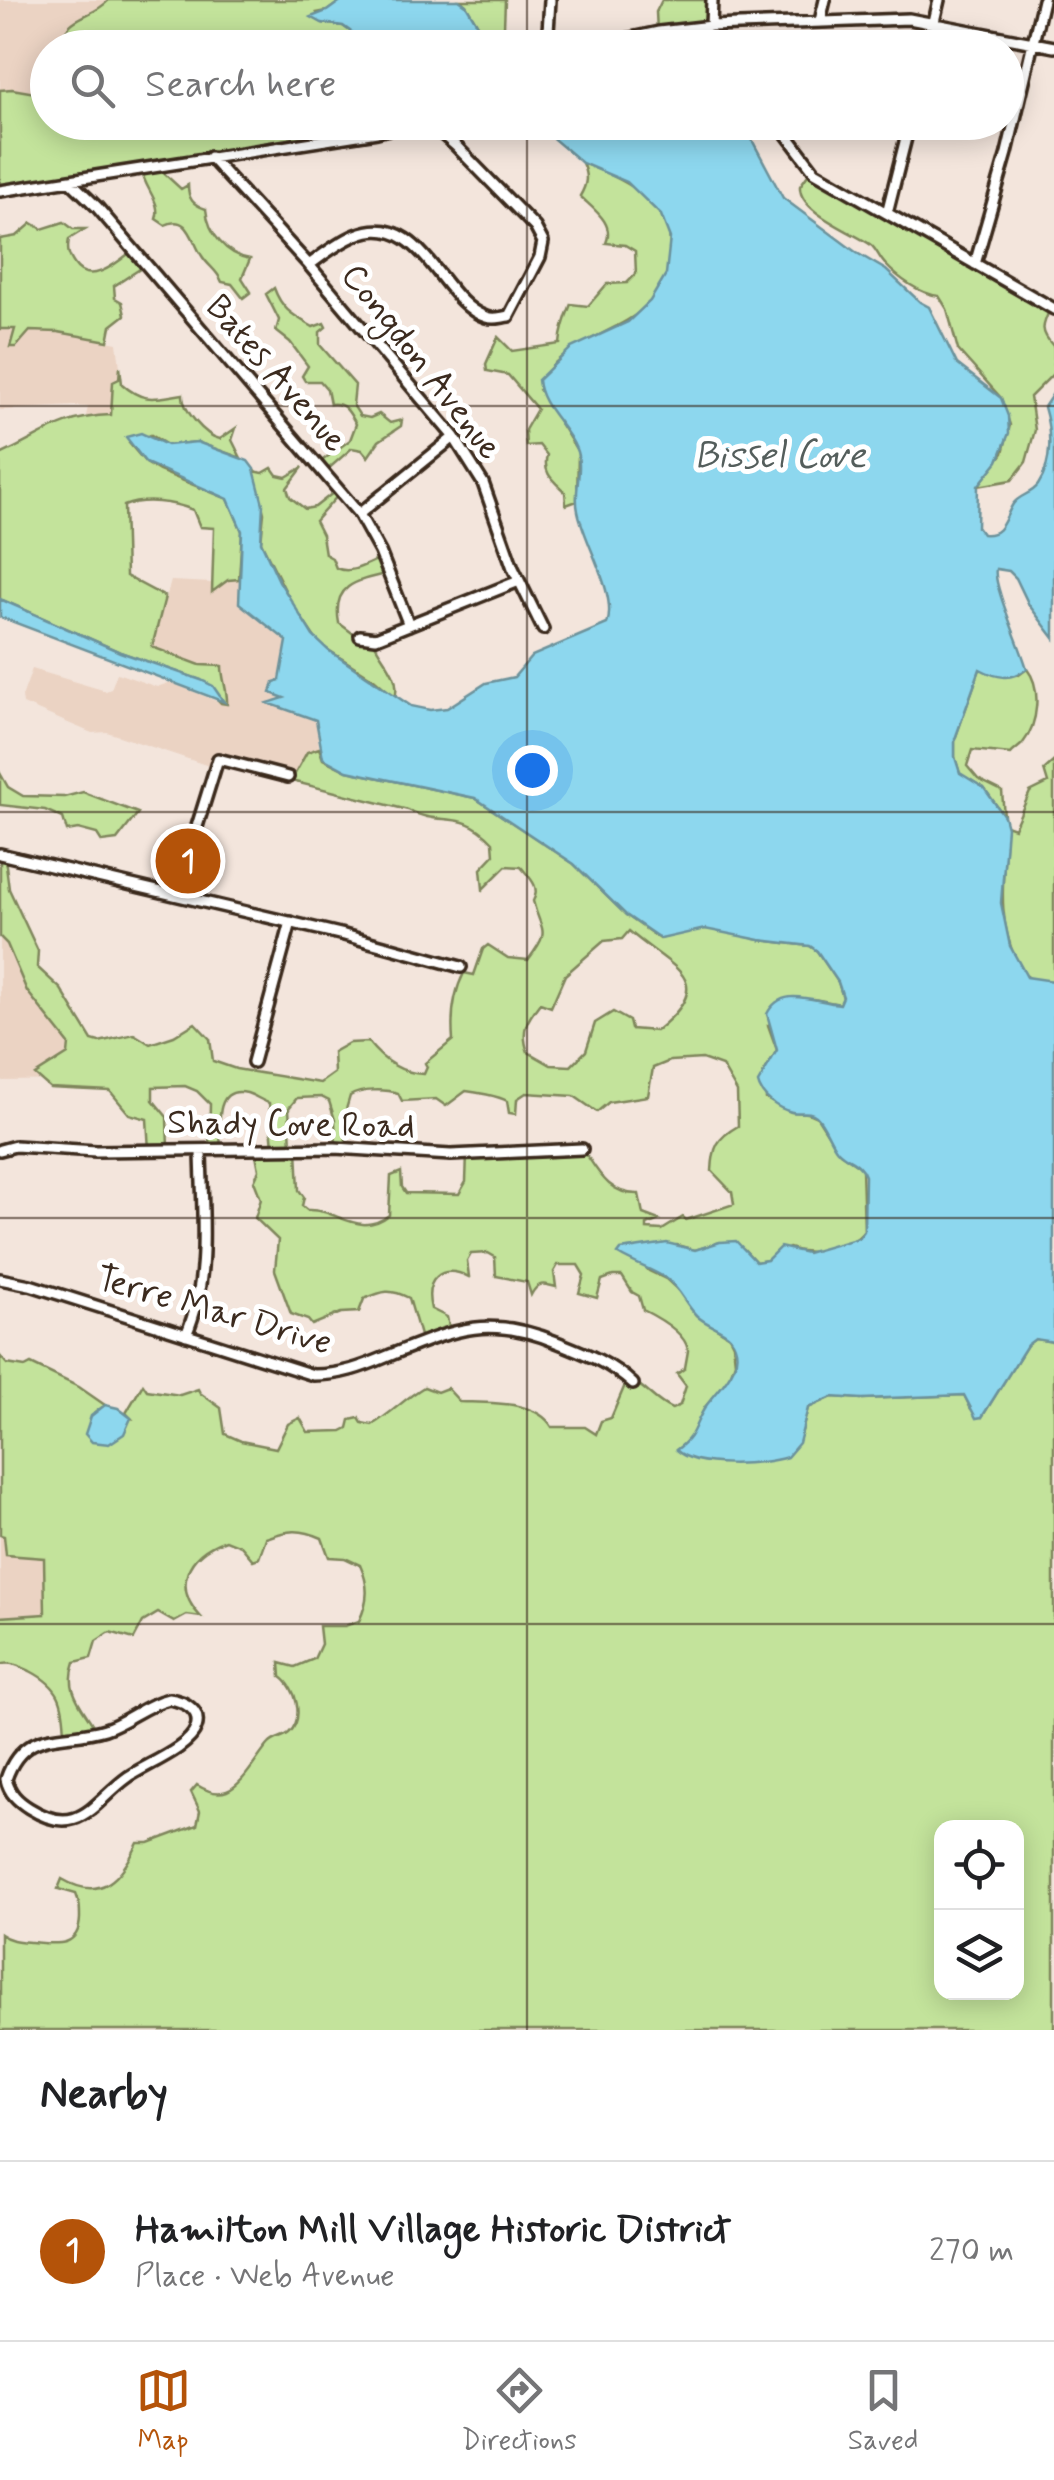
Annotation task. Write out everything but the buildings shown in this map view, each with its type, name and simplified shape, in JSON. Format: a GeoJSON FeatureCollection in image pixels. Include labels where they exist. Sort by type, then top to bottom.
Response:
{"type":"FeatureCollection","features":[{"type":"Feature","properties":{"kind":"street"},"geometry":{"type":"LineString","coordinates":[[548,30],[550,0]]}},
{"type":"Feature","properties":{"kind":"street"},"geometry":{"type":"LineString","coordinates":[[711,26],[712,0]]}},
{"type":"Feature","properties":{"kind":"street"},"geometry":{"type":"LineString","coordinates":[[820,21],[825,0]]}},
{"type":"Feature","properties":{"kind":"street"},"geometry":{"type":"LineString","coordinates":[[932,30],[939,0]]}},
{"type":"Feature","properties":{"kind":"street"},"geometry":{"type":"LineString","coordinates":[[1024,82],[1042,0]]}},
{"type":"Feature","properties":{"kind":"street"},"geometry":{"type":"LineString","coordinates":[[683,30],[909,18],[976,30]]}},
{"type":"Feature","properties":{"kind":"street"},"geometry":{"type":"LineString","coordinates":[[1024,40],[1054,47]]}},
{"type":"Feature","properties":{"kind":"street"},"geometry":{"type":"LineString","coordinates":[[0,191],[311,140]]}},
{"type":"Feature","properties":{"kind":"street"},"geometry":{"type":"LineString","coordinates":[[309,265],[360,233],[396,233],[422,253],[470,308],[483,317],[509,316],[540,257],[543,242],[522,214],[449,140]]}},
{"type":"Feature","properties":{"kind":"street"},"geometry":{"type":"LineString","coordinates":[[791,140],[816,172],[1054,308]]}},
{"type":"Feature","properties":{"kind":"street"},"geometry":{"type":"LineString","coordinates":[[887,213],[905,140]]}},
{"type":"Feature","properties":{"kind":"street"},"geometry":{"type":"LineString","coordinates":[[975,264],[1011,140]]}},
{"type":"Feature","properties":{"kind":"street","name":"Congdon Avenue"},"geometry":{"type":"LineString","coordinates":[[210,157],[309,265],[454,437],[483,483],[519,581],[543,630]]}},
{"type":"Feature","properties":{"kind":"street","name":"Bates Avenue"},"geometry":{"type":"LineString","coordinates":[[70,181],[360,514],[409,625]]}},
{"type":"Feature","properties":{"kind":"street"},"geometry":{"type":"LineString","coordinates":[[360,514],[454,437]]}},
{"type":"Feature","properties":{"kind":"street"},"geometry":{"type":"LineString","coordinates":[[360,636],[376,638],[519,581]]}},
{"type":"Feature","properties":{"kind":"street"},"geometry":{"type":"LineString","coordinates":[[176,894],[218,759],[288,777]]}},
{"type":"Feature","properties":{"kind":"street"},"geometry":{"type":"LineString","coordinates":[[0,854],[461,966]]}},
{"type":"Feature","properties":{"kind":"street"},"geometry":{"type":"LineString","coordinates":[[253,1062],[290,922]]}},
{"type":"Feature","properties":{"kind":"street","name":"Shady Cove Road"},"geometry":{"type":"LineString","coordinates":[[0,1150],[15,1146],[335,1148],[451,1154],[582,1149]]}},
{"type":"Feature","properties":{"kind":"street"},"geometry":{"type":"LineString","coordinates":[[186,1334],[199,1298],[201,1276],[202,1150]]}},
{"type":"Feature","properties":{"kind":"street","name":"Terre Mar Drive"},"geometry":{"type":"LineString","coordinates":[[0,1278],[299,1371],[337,1375],[458,1330],[490,1325],[533,1333],[583,1352],[617,1368],[634,1384]]}},
{"type":"Feature","properties":{"kind":"street"},"geometry":{"type":"LineString","coordinates":[[169,1699],[185,1702],[197,1717],[196,1731],[185,1744],[128,1776],[85,1814],[65,1819],[46,1817],[24,1805],[4,1786],[23,1752],[48,1738],[104,1729],[169,1699]]}},
{"type":"Feature","properties":{"kind":"shaded area"},"geometry":{"type":"Polygon","coordinates":[[[0,0],[109,0],[100,9],[79,17],[67,30],[30,30],[30,93],[0,90],[0,0]]]}},
{"type":"Feature","properties":{"kind":"shaded area"},"geometry":{"type":"Polygon","coordinates":[[[0,329],[15,329],[11,347],[16,347],[30,331],[117,343],[119,379],[113,382],[111,415],[86,416],[88,407],[75,406],[0,410],[0,329]]]}},
{"type":"Feature","properties":{"kind":"shaded area"},"geometry":{"type":"Polygon","coordinates":[[[239,579],[239,603],[287,641],[280,681],[272,693],[285,697],[270,700],[317,722],[319,748],[307,752],[291,781],[227,764],[209,766],[107,732],[92,733],[23,704],[32,669],[106,691],[111,689],[117,673],[157,687],[171,682],[221,703],[228,693],[221,667],[200,666],[152,647],[171,581],[212,583],[212,591],[228,580],[239,579]]]}},
{"type":"Feature","properties":{"kind":"shaded area"},"geometry":{"type":"Polygon","coordinates":[[[0,894],[5,938],[89,1080],[0,1081],[0,894]]]}},
{"type":"Feature","properties":{"kind":"shaded area"},"geometry":{"type":"Polygon","coordinates":[[[0,1535],[4,1535],[6,1555],[44,1558],[45,1614],[0,1617],[0,1535]]]}},
{"type":"Feature","properties":{"kind":"green space"},"geometry":{"type":"Polygon","coordinates":[[[109,0],[342,0],[317,13],[323,23],[349,30],[66,30],[109,0]]]}},
{"type":"Feature","properties":{"kind":"green space"},"geometry":{"type":"Polygon","coordinates":[[[460,0],[505,0],[506,30],[481,30],[460,0]]]}},
{"type":"Feature","properties":{"kind":"green space"},"geometry":{"type":"Polygon","coordinates":[[[662,0],[712,0],[712,22],[657,30],[656,12],[662,0]]]}},
{"type":"Feature","properties":{"kind":"green space"},"geometry":{"type":"Polygon","coordinates":[[[0,90],[30,92],[30,140],[314,140],[157,167],[181,189],[188,185],[190,198],[206,209],[220,242],[233,253],[250,259],[242,278],[251,292],[243,298],[232,284],[222,282],[185,226],[173,222],[165,225],[156,219],[157,207],[141,169],[0,191],[0,90]]]}},
{"type":"Feature","properties":{"kind":"green space"},"geometry":{"type":"Polygon","coordinates":[[[582,163],[625,182],[651,201],[667,227],[670,242],[667,274],[655,298],[636,315],[569,351],[551,367],[539,389],[578,452],[577,501],[566,505],[565,492],[548,472],[547,455],[539,445],[526,446],[525,430],[537,409],[508,375],[487,371],[486,364],[498,337],[512,351],[560,344],[571,304],[588,306],[607,284],[627,283],[636,274],[635,251],[625,245],[606,243],[605,223],[580,196],[586,180],[582,163]]]}},
{"type":"Feature","properties":{"kind":"green space"},"geometry":{"type":"Polygon","coordinates":[[[810,172],[1051,307],[1044,328],[1054,347],[1054,373],[1030,397],[1035,430],[1026,462],[1012,480],[978,486],[1003,453],[1010,425],[1001,398],[958,350],[947,309],[939,296],[903,280],[871,245],[817,213],[802,195],[800,186],[810,172]]]}},
{"type":"Feature","properties":{"kind":"green space"},"geometry":{"type":"Polygon","coordinates":[[[64,222],[73,229],[85,229],[68,243],[70,258],[80,271],[103,271],[132,251],[143,267],[114,286],[115,298],[122,302],[125,315],[111,326],[108,341],[30,331],[16,347],[10,347],[15,329],[0,329],[0,239],[17,236],[32,223],[42,229],[64,222]]]}},
{"type":"Feature","properties":{"kind":"green space"},"geometry":{"type":"Polygon","coordinates":[[[274,288],[294,315],[313,327],[324,323],[320,345],[355,385],[353,405],[360,416],[370,418],[379,414],[390,423],[402,420],[401,426],[379,441],[368,457],[362,450],[352,448],[326,471],[319,463],[350,440],[356,424],[343,406],[330,404],[327,389],[320,381],[305,381],[302,376],[308,366],[276,331],[279,320],[266,294],[274,288]]]}},
{"type":"Feature","properties":{"kind":"green space"},"geometry":{"type":"Polygon","coordinates":[[[120,367],[122,384],[137,395],[151,398],[183,394],[190,414],[214,437],[220,439],[236,428],[232,440],[241,458],[197,442],[167,445],[151,435],[129,443],[146,463],[159,471],[228,499],[242,531],[239,579],[228,580],[212,592],[214,528],[200,527],[193,510],[158,502],[124,506],[126,576],[165,597],[152,647],[200,665],[222,666],[227,704],[221,703],[224,702],[201,680],[120,652],[0,599],[0,455],[64,424],[111,415],[113,382],[119,379],[120,367]]]}},
{"type":"Feature","properties":{"kind":"green space"},"geometry":{"type":"Polygon","coordinates":[[[303,467],[287,488],[290,497],[305,509],[315,507],[338,489],[340,493],[315,521],[325,554],[332,558],[336,568],[353,569],[381,558],[386,574],[364,579],[342,593],[339,623],[363,641],[373,640],[396,682],[395,697],[319,644],[292,604],[261,542],[264,513],[254,471],[263,473],[272,468],[277,475],[286,477],[303,467]]]}},
{"type":"Feature","properties":{"kind":"green space"},"geometry":{"type":"Polygon","coordinates":[[[980,669],[1019,675],[1027,669],[1035,686],[1035,716],[1023,743],[1011,754],[972,750],[967,766],[978,779],[1002,791],[1004,816],[984,788],[960,774],[955,757],[955,739],[980,669]]]}},
{"type":"Feature","properties":{"kind":"green space"},"geometry":{"type":"Polygon","coordinates":[[[319,748],[323,759],[347,771],[475,798],[574,864],[626,915],[660,939],[696,929],[714,929],[810,946],[838,982],[843,998],[840,1004],[814,999],[768,1025],[777,1050],[763,1074],[766,1099],[791,1112],[817,1117],[840,1153],[862,1168],[864,1231],[840,1247],[818,1251],[789,1248],[756,1262],[744,1249],[720,1242],[695,1250],[677,1245],[629,1249],[649,1271],[680,1292],[696,1315],[729,1336],[733,1344],[735,1362],[729,1379],[705,1407],[690,1440],[676,1450],[801,1435],[808,1408],[832,1397],[964,1395],[971,1409],[982,1417],[1027,1345],[1035,1339],[1054,1342],[1054,2030],[0,2030],[0,1934],[40,1943],[70,1940],[79,1928],[80,1906],[76,1894],[58,1889],[62,1879],[76,1886],[99,1887],[117,1876],[138,1843],[149,1843],[197,1825],[200,1811],[191,1792],[197,1785],[215,1792],[233,1788],[273,1740],[287,1735],[294,1727],[297,1703],[281,1677],[280,1663],[295,1667],[314,1659],[321,1644],[319,1626],[345,1626],[359,1621],[367,1593],[360,1565],[345,1558],[329,1557],[322,1538],[314,1535],[294,1531],[266,1538],[259,1558],[253,1560],[241,1546],[226,1540],[212,1546],[193,1563],[186,1583],[192,1606],[201,1617],[187,1615],[174,1622],[158,1613],[143,1622],[134,1639],[110,1632],[96,1641],[91,1658],[75,1662],[73,1690],[97,1732],[65,1736],[62,1705],[48,1683],[22,1667],[0,1665],[0,1617],[45,1614],[44,1558],[6,1555],[4,1536],[0,1535],[0,1356],[7,1364],[31,1364],[79,1387],[105,1405],[96,1412],[131,1418],[126,1413],[143,1384],[147,1390],[180,1395],[198,1389],[221,1408],[225,1434],[276,1448],[288,1424],[300,1418],[308,1432],[342,1431],[348,1428],[350,1420],[359,1418],[372,1425],[424,1387],[437,1392],[447,1388],[460,1402],[524,1407],[545,1418],[552,1427],[585,1427],[596,1434],[601,1421],[611,1418],[628,1378],[672,1409],[680,1405],[686,1386],[677,1374],[685,1368],[688,1351],[682,1337],[643,1310],[639,1296],[622,1276],[602,1280],[597,1298],[579,1293],[584,1275],[578,1265],[558,1265],[554,1272],[556,1287],[541,1285],[531,1295],[527,1282],[496,1276],[495,1257],[488,1253],[471,1254],[467,1261],[469,1277],[442,1273],[432,1282],[431,1309],[447,1317],[451,1335],[423,1346],[409,1298],[397,1293],[364,1299],[359,1312],[341,1313],[312,1325],[291,1314],[275,1270],[278,1240],[255,1218],[261,1199],[254,1181],[259,1170],[255,1149],[273,1147],[269,1103],[247,1093],[228,1096],[220,1110],[221,1148],[209,1149],[210,1104],[185,1086],[153,1087],[153,1100],[167,1117],[168,1149],[149,1150],[147,1119],[129,1114],[110,1091],[50,1088],[35,1075],[68,1054],[69,1044],[27,991],[7,944],[0,937],[0,856],[5,858],[9,889],[38,951],[37,967],[61,989],[92,1040],[134,1034],[150,1044],[195,1023],[210,1039],[213,1061],[236,1069],[320,1083],[334,1073],[333,1052],[349,1043],[368,1042],[393,1064],[424,1074],[425,1063],[453,1040],[457,989],[464,973],[474,975],[483,949],[488,945],[508,958],[528,960],[543,931],[533,901],[535,887],[521,867],[506,866],[483,889],[481,869],[494,855],[493,842],[481,831],[461,821],[431,818],[291,781],[307,752],[319,748]],[[629,931],[622,939],[604,941],[565,975],[551,1007],[540,1003],[526,1026],[528,1052],[551,1065],[571,1066],[586,1051],[595,1023],[613,1012],[629,1021],[631,1029],[656,1031],[685,999],[687,986],[673,965],[629,931]],[[702,1059],[670,1061],[653,1068],[648,1096],[609,1102],[597,1112],[574,1096],[526,1093],[517,1099],[516,1114],[509,1113],[503,1099],[466,1091],[446,1106],[436,1099],[402,1101],[393,1092],[360,1092],[350,1096],[345,1113],[346,1148],[336,1147],[335,1120],[329,1101],[321,1097],[297,1098],[289,1108],[291,1146],[297,1149],[299,1190],[304,1197],[302,1206],[358,1223],[378,1222],[389,1215],[391,1176],[401,1172],[406,1193],[459,1194],[466,1182],[467,1154],[582,1148],[612,1186],[639,1194],[643,1214],[659,1220],[647,1225],[647,1229],[662,1230],[683,1217],[686,1220],[734,1204],[732,1192],[712,1171],[718,1144],[738,1126],[737,1092],[722,1066],[702,1059]]]}},
{"type":"Feature","properties":{"kind":"green space"},"geometry":{"type":"Polygon","coordinates":[[[1054,761],[1054,981],[1042,981],[1023,973],[1009,943],[1003,876],[1006,825],[1014,828],[1030,792],[1048,783],[1044,770],[1054,761]]]}},
{"type":"Feature","properties":{"kind":"green space"},"geometry":{"type":"Polygon","coordinates":[[[0,773],[8,787],[23,796],[64,797],[83,792],[138,813],[117,840],[102,842],[97,834],[78,829],[67,831],[63,818],[45,810],[0,805],[0,773]]]}},
{"type":"Feature","properties":{"kind":"water"},"geometry":{"type":"Polygon","coordinates":[[[342,0],[459,0],[481,30],[349,30],[311,17],[342,0]]]}},
{"type":"Feature","properties":{"kind":"water","name":"Bissel Cove"},"geometry":{"type":"Polygon","coordinates":[[[555,140],[752,140],[783,198],[886,270],[929,307],[957,364],[1001,398],[1009,433],[998,461],[978,486],[977,527],[982,534],[999,530],[1013,504],[1035,488],[1043,476],[1049,446],[1044,407],[1054,392],[1054,638],[1029,605],[1016,578],[1009,571],[996,569],[1003,602],[1027,669],[1004,677],[980,669],[955,739],[960,773],[984,788],[1004,816],[1007,827],[1001,903],[1010,946],[1027,977],[1054,981],[1054,1342],[1035,1339],[1027,1345],[982,1417],[976,1418],[964,1395],[832,1397],[808,1408],[799,1443],[787,1457],[713,1463],[676,1450],[730,1374],[737,1356],[735,1346],[727,1334],[697,1316],[667,1279],[618,1254],[621,1250],[667,1243],[695,1250],[736,1241],[756,1262],[767,1260],[780,1247],[807,1253],[859,1238],[864,1231],[863,1171],[837,1150],[816,1116],[776,1105],[766,1098],[758,1083],[777,1050],[767,1014],[773,1005],[790,997],[840,1004],[843,997],[838,982],[810,946],[705,929],[661,939],[626,915],[574,864],[475,798],[347,771],[323,758],[316,720],[268,703],[284,698],[271,693],[274,682],[280,680],[287,641],[239,603],[242,531],[228,499],[146,463],[126,437],[141,433],[167,445],[197,442],[248,461],[254,469],[263,504],[261,542],[279,581],[313,636],[411,706],[447,708],[486,683],[514,677],[532,656],[607,624],[608,599],[578,511],[578,457],[572,440],[544,399],[538,380],[571,348],[628,322],[650,301],[666,274],[670,238],[661,215],[627,182],[582,163],[555,140]]]}},
{"type":"Feature","properties":{"kind":"water"},"geometry":{"type":"Polygon","coordinates":[[[0,599],[120,652],[201,680],[213,686],[224,702],[0,617],[0,599]]]}},
{"type":"Feature","properties":{"kind":"water"},"geometry":{"type":"Polygon","coordinates":[[[105,1405],[118,1408],[131,1418],[124,1434],[109,1444],[92,1442],[85,1434],[91,1416],[105,1405]]]}},
{"type":"Feature","properties":{"kind":"place","name":"Hamilton Mill Village Historic District"},"geometry":{"type":"Point","coordinates":[188,861]}}]}
